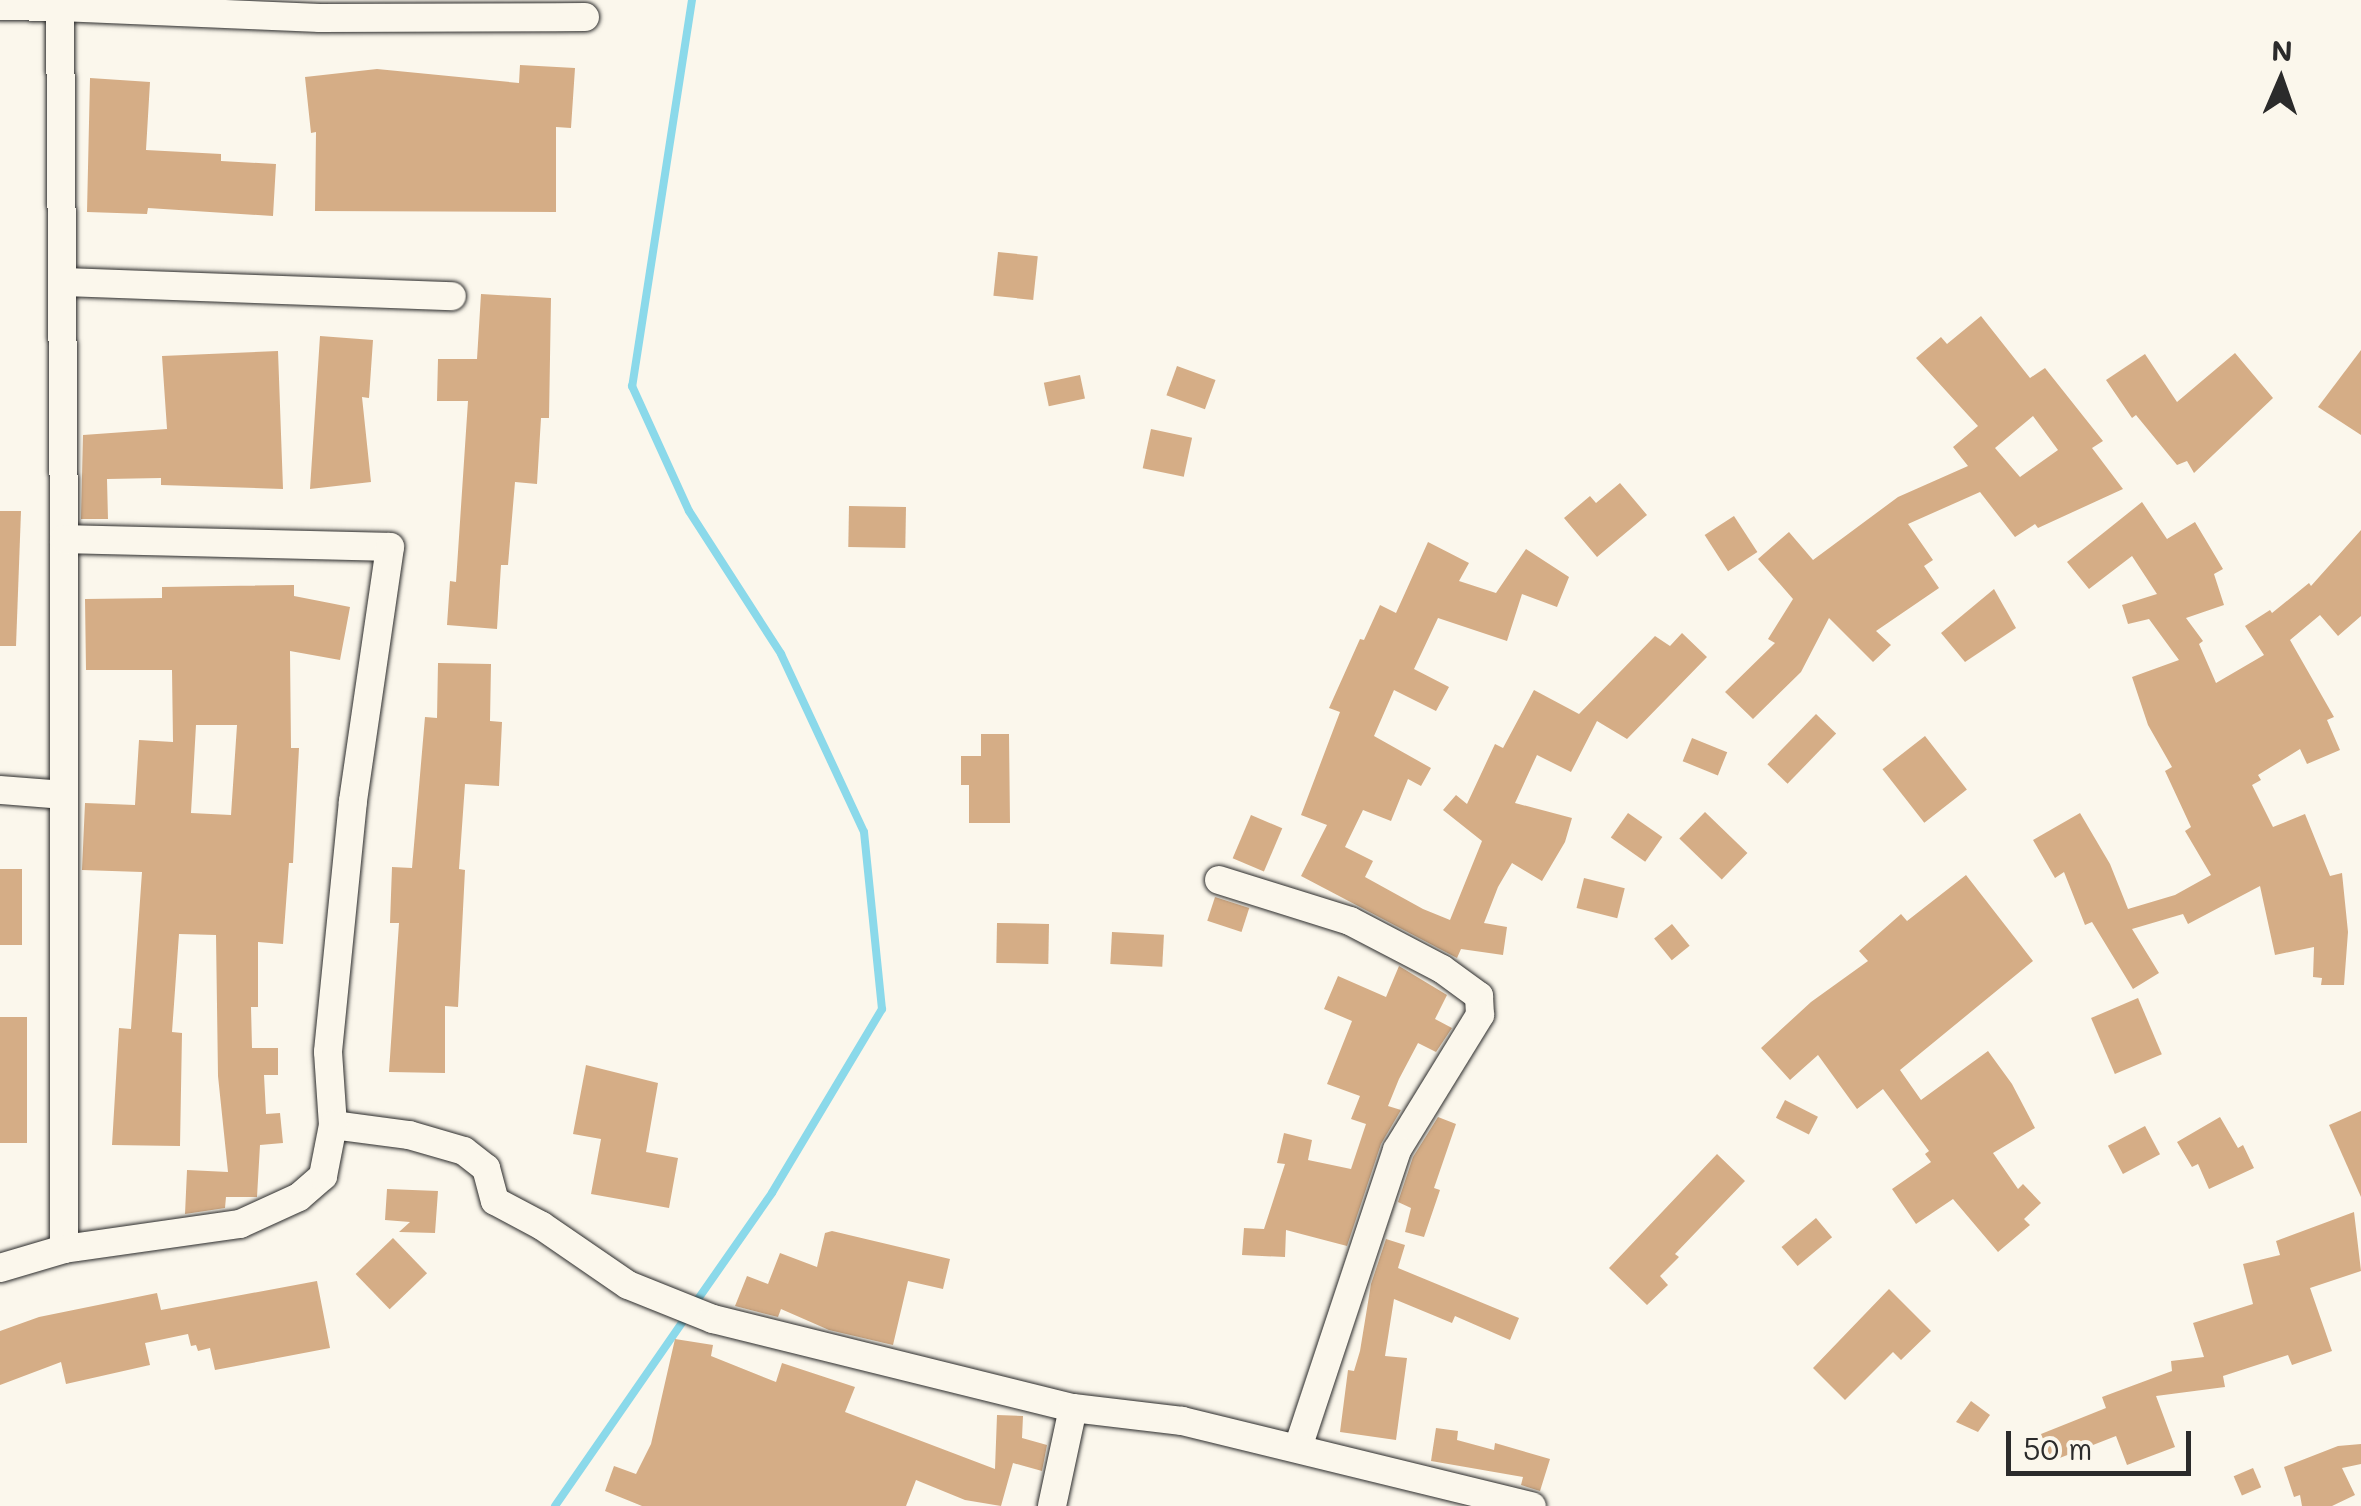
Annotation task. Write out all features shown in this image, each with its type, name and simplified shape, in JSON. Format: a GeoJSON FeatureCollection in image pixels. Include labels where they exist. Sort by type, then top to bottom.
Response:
{"type":"FeatureCollection","features":[{"type":"Feature","properties":{"kind":"street"},"geometry":{"type":"LineString","coordinates":[[0,6],[320,18],[585,17]]}},
{"type":"Feature","properties":{"kind":"street"},"geometry":{"type":"LineString","coordinates":[[60,7],[64,282],[64,1249]]}},
{"type":"Feature","properties":{"kind":"street"},"geometry":{"type":"LineString","coordinates":[[64,282],[452,296]]}},
{"type":"Feature","properties":{"kind":"street"},"geometry":{"type":"LineString","coordinates":[[0,1268],[64,1249],[240,1224],[299,1198],[323,1176],[332,1125],[328,1052],[344,898],[390,547],[64,539]]}},
{"type":"Feature","properties":{"kind":"street"},"geometry":{"type":"LineString","coordinates":[[0,790],[64,795]]}},
{"type":"Feature","properties":{"kind":"street"},"geometry":{"type":"LineString","coordinates":[[1219,880],[1350,920],[1442,968],[1479,996],[1480,1014],[1397,1150],[1298,1447]]}},
{"type":"Feature","properties":{"kind":"street"},"geometry":{"type":"LineString","coordinates":[[332,1125],[409,1135],[464,1151],[486,1168],[495,1201],[542,1226],[628,1285],[713,1318],[1073,1408],[1182,1421],[1532,1506]]}},
{"type":"Feature","properties":{"kind":"street"},"geometry":{"type":"LineString","coordinates":[[1052,1506],[1073,1408]]}},
{"type":"Feature","properties":{"kind":"building"},"geometry":{"type":"Polygon","coordinates":[[[520,65],[575,68],[571,128],[556,127],[556,212],[315,211],[316,132],[311,133],[305,77],[377,69],[519,83],[520,65]]]}},
{"type":"Feature","properties":{"kind":"building"},"geometry":{"type":"Polygon","coordinates":[[[90,78],[150,82],[146,150],[221,154],[221,161],[276,164],[273,216],[148,208],[147,214],[87,212],[90,78]]]}},
{"type":"Feature","properties":{"kind":"building"},"geometry":{"type":"Polygon","coordinates":[[[998,252],[1038,256],[1033,300],[993,296],[998,252]]]}},
{"type":"Feature","properties":{"kind":"building"},"geometry":{"type":"Polygon","coordinates":[[[481,294],[551,298],[549,418],[541,418],[537,484],[515,482],[508,565],[501,565],[497,629],[447,625],[450,581],[456,582],[468,401],[437,401],[438,359],[477,359],[481,294]]]}},
{"type":"Feature","properties":{"kind":"building"},"geometry":{"type":"Polygon","coordinates":[[[1981,316],[2030,378],[2045,368],[2103,441],[2092,448],[2123,489],[2038,528],[2035,524],[2015,537],[1980,492],[1908,524],[1933,560],[1924,566],[1939,588],[1876,631],[1891,645],[1873,662],[1829,618],[1801,672],[1753,719],[1725,692],[1775,643],[1768,639],[1793,599],[1758,559],[1789,532],[1813,560],[1898,497],[1968,466],[1953,447],[1978,426],[1916,358],[1941,337],[1947,344],[1981,316]],[[2033,416],[1995,448],[2020,477],[2058,450],[2033,416]]]}},
{"type":"Feature","properties":{"kind":"building"},"geometry":{"type":"Polygon","coordinates":[[[320,336],[373,340],[369,398],[362,397],[371,482],[310,489],[320,336]]]}},
{"type":"Feature","properties":{"kind":"building"},"geometry":{"type":"Polygon","coordinates":[[[2361,350],[2361,435],[2318,407],[2361,350]]]}},
{"type":"Feature","properties":{"kind":"building"},"geometry":{"type":"Polygon","coordinates":[[[278,351],[283,489],[161,485],[161,478],[107,479],[108,519],[81,519],[83,435],[167,429],[162,356],[278,351]]]}},
{"type":"Feature","properties":{"kind":"building"},"geometry":{"type":"Polygon","coordinates":[[[2235,353],[2273,398],[2194,473],[2187,461],[2177,465],[2136,415],[2132,418],[2106,380],[2145,354],[2177,402],[2235,353]]]}},
{"type":"Feature","properties":{"kind":"building"},"geometry":{"type":"Polygon","coordinates":[[[1177,366],[1216,380],[1205,409],[1166,395],[1177,366]]]}},
{"type":"Feature","properties":{"kind":"building"},"geometry":{"type":"Polygon","coordinates":[[[1080,375],[1085,398],[1049,406],[1044,383],[1080,375]]]}},
{"type":"Feature","properties":{"kind":"building"},"geometry":{"type":"Polygon","coordinates":[[[1151,429],[1192,438],[1184,477],[1143,468],[1151,429]]]}},
{"type":"Feature","properties":{"kind":"building"},"geometry":{"type":"Polygon","coordinates":[[[1620,483],[1647,515],[1597,557],[1564,518],[1590,496],[1596,503],[1620,483]]]}},
{"type":"Feature","properties":{"kind":"building"},"geometry":{"type":"Polygon","coordinates":[[[2142,502],[2167,539],[2195,522],[2223,569],[2214,574],[2224,605],[2186,618],[2203,641],[2199,644],[2216,683],[2264,655],[2245,626],[2270,610],[2272,613],[2309,583],[2311,586],[2361,530],[2361,616],[2338,636],[2320,615],[2290,640],[2334,717],[2327,720],[2340,750],[2307,764],[2300,749],[2258,775],[2261,780],[2252,785],[2273,827],[2305,814],[2330,876],[2342,873],[2348,932],[2344,985],[2321,985],[2322,978],[2313,977],[2314,947],[2275,955],[2260,886],[2188,924],[2183,914],[2132,929],[2159,973],[2133,989],[2092,922],[2085,925],[2064,872],[2055,878],[2033,840],[2080,813],[2110,864],[2128,909],[2175,895],[2211,875],[2185,831],[2191,827],[2165,771],[2172,767],[2148,725],[2132,677],[2179,660],[2149,619],[2128,624],[2122,605],[2157,594],[2132,556],[2089,589],[2067,562],[2142,502]]]}},
{"type":"Feature","properties":{"kind":"building"},"geometry":{"type":"Polygon","coordinates":[[[849,506],[906,507],[905,548],[848,547],[849,506]]]}},
{"type":"Feature","properties":{"kind":"building"},"geometry":{"type":"Polygon","coordinates":[[[0,511],[21,511],[16,646],[0,646],[0,511]]]}},
{"type":"Feature","properties":{"kind":"building"},"geometry":{"type":"Polygon","coordinates":[[[1734,516],[1757,552],[1728,571],[1705,535],[1734,516]]]}},
{"type":"Feature","properties":{"kind":"building"},"geometry":{"type":"Polygon","coordinates":[[[1428,542],[1469,563],[1459,581],[1496,593],[1526,549],[1569,577],[1557,607],[1522,594],[1507,641],[1438,618],[1414,669],[1449,687],[1436,711],[1394,690],[1374,736],[1431,768],[1421,786],[1408,779],[1391,821],[1363,810],[1345,847],[1373,861],[1365,877],[1423,909],[1450,920],[1482,841],[1443,810],[1456,795],[1467,804],[1495,744],[1503,748],[1534,690],[1579,714],[1655,636],[1670,646],[1682,633],[1707,657],[1627,739],[1597,721],[1571,772],[1537,755],[1515,803],[1572,818],[1565,842],[1542,881],[1512,863],[1498,887],[1484,923],[1507,927],[1503,955],[1461,949],[1457,958],[1301,876],[1327,825],[1301,815],[1340,712],[1329,708],[1380,605],[1396,613],[1428,542]]]}},
{"type":"Feature","properties":{"kind":"building"},"geometry":{"type":"Polygon","coordinates":[[[294,585],[294,596],[350,607],[340,660],[290,651],[291,748],[299,748],[293,863],[289,863],[283,944],[258,942],[258,1007],[251,1007],[252,1048],[278,1048],[278,1075],[264,1075],[266,1114],[280,1113],[283,1143],[260,1145],[257,1197],[226,1197],[225,1208],[185,1214],[187,1170],[228,1172],[218,1076],[216,935],[179,934],[172,1032],[182,1033],[180,1146],[112,1145],[119,1028],[131,1029],[142,872],[82,870],[85,803],[135,805],[139,740],[173,742],[172,670],[86,670],[85,599],[162,598],[162,587],[294,585]],[[196,725],[191,813],[231,815],[237,725],[196,725]]]}},
{"type":"Feature","properties":{"kind":"building"},"geometry":{"type":"Polygon","coordinates":[[[1994,589],[2016,628],[1965,662],[1941,633],[1994,589]]]}},
{"type":"Feature","properties":{"kind":"building"},"geometry":{"type":"Polygon","coordinates":[[[438,663],[491,664],[490,721],[502,722],[499,786],[465,784],[459,869],[465,870],[458,1007],[445,1006],[445,1073],[389,1072],[399,923],[390,923],[392,867],[412,868],[425,717],[437,718],[438,663]]]}},
{"type":"Feature","properties":{"kind":"building"},"geometry":{"type":"Polygon","coordinates":[[[1816,714],[1836,733],[1788,784],[1767,764],[1816,714]]]}},
{"type":"Feature","properties":{"kind":"building"},"geometry":{"type":"Polygon","coordinates":[[[981,734],[1009,734],[1010,823],[969,823],[969,785],[961,785],[961,756],[981,756],[981,734]]]}},
{"type":"Feature","properties":{"kind":"building"},"geometry":{"type":"Polygon","coordinates":[[[1925,736],[1967,790],[1924,823],[1882,769],[1925,736]]]}},
{"type":"Feature","properties":{"kind":"building"},"geometry":{"type":"Polygon","coordinates":[[[1692,738],[1727,752],[1718,775],[1683,761],[1692,738]]]}},
{"type":"Feature","properties":{"kind":"building"},"geometry":{"type":"Polygon","coordinates":[[[1705,812],[1747,853],[1722,880],[1679,839],[1705,812]]]}},
{"type":"Feature","properties":{"kind":"building"},"geometry":{"type":"Polygon","coordinates":[[[1628,813],[1662,837],[1645,862],[1611,838],[1628,813]]]}},
{"type":"Feature","properties":{"kind":"building"},"geometry":{"type":"Polygon","coordinates":[[[1251,815],[1282,828],[1264,872],[1233,858],[1251,815]]]}},
{"type":"Feature","properties":{"kind":"building"},"geometry":{"type":"Polygon","coordinates":[[[0,869],[22,869],[22,945],[0,945],[0,869]]]}},
{"type":"Feature","properties":{"kind":"building"},"geometry":{"type":"Polygon","coordinates":[[[1966,875],[2033,961],[1900,1070],[1921,1100],[1988,1051],[2012,1084],[2035,1128],[1993,1153],[2018,1189],[2023,1184],[2041,1203],[2024,1219],[2030,1225],[1998,1252],[1953,1199],[1916,1224],[1892,1189],[1931,1162],[1925,1154],[1929,1151],[1883,1089],[1857,1109],[1818,1055],[1790,1080],[1761,1048],[1811,1002],[1868,961],[1859,951],[1901,914],[1907,921],[1966,875]]]}},
{"type":"Feature","properties":{"kind":"building"},"geometry":{"type":"Polygon","coordinates":[[[1584,878],[1625,888],[1617,918],[1577,908],[1584,878]]]}},
{"type":"Feature","properties":{"kind":"building"},"geometry":{"type":"Polygon","coordinates":[[[1215,897],[1249,908],[1242,932],[1207,921],[1215,897]]]}},
{"type":"Feature","properties":{"kind":"building"},"geometry":{"type":"Polygon","coordinates":[[[997,923],[1049,924],[1048,964],[996,963],[997,923]]]}},
{"type":"Feature","properties":{"kind":"building"},"geometry":{"type":"Polygon","coordinates":[[[1672,924],[1690,946],[1672,960],[1654,938],[1672,924]]]}},
{"type":"Feature","properties":{"kind":"building"},"geometry":{"type":"Polygon","coordinates":[[[1112,932],[1164,935],[1162,967],[1110,964],[1112,932]]]}},
{"type":"Feature","properties":{"kind":"building"},"geometry":{"type":"Polygon","coordinates":[[[1399,966],[1447,995],[1435,1019],[1452,1028],[1436,1052],[1418,1043],[1399,1079],[1388,1106],[1401,1110],[1381,1144],[1347,1246],[1286,1230],[1285,1257],[1242,1255],[1244,1228],[1264,1229],[1285,1164],[1277,1163],[1284,1133],[1312,1140],[1308,1160],[1351,1169],[1366,1124],[1351,1119],[1360,1096],[1327,1084],[1352,1021],[1324,1009],[1338,976],[1386,997],[1399,966]]]}},
{"type":"Feature","properties":{"kind":"building"},"geometry":{"type":"Polygon","coordinates":[[[2138,998],[2162,1054],[2115,1074],[2091,1018],[2138,998]]]}},
{"type":"Feature","properties":{"kind":"building"},"geometry":{"type":"Polygon","coordinates":[[[0,1017],[27,1017],[27,1143],[0,1143],[0,1017]]]}},
{"type":"Feature","properties":{"kind":"building"},"geometry":{"type":"Polygon","coordinates":[[[586,1065],[658,1083],[646,1152],[678,1158],[669,1208],[591,1194],[601,1139],[573,1134],[586,1065]]]}},
{"type":"Feature","properties":{"kind":"building"},"geometry":{"type":"Polygon","coordinates":[[[1785,1100],[1818,1117],[1809,1135],[1776,1118],[1785,1100]]]}},
{"type":"Feature","properties":{"kind":"building"},"geometry":{"type":"Polygon","coordinates":[[[2361,1111],[2361,1197],[2329,1125],[2361,1111]]]}},
{"type":"Feature","properties":{"kind":"building"},"geometry":{"type":"Polygon","coordinates":[[[1438,1117],[1456,1124],[1434,1188],[1440,1190],[1424,1237],[1405,1232],[1411,1208],[1398,1202],[1413,1157],[1438,1117]]]}},
{"type":"Feature","properties":{"kind":"building"},"geometry":{"type":"Polygon","coordinates":[[[2220,1117],[2238,1148],[2243,1145],[2254,1168],[2209,1189],[2198,1164],[2192,1167],[2177,1142],[2220,1117]]]}},
{"type":"Feature","properties":{"kind":"building"},"geometry":{"type":"Polygon","coordinates":[[[2145,1126],[2160,1154],[2123,1174],[2108,1146],[2145,1126]]]}},
{"type":"Feature","properties":{"kind":"building"},"geometry":{"type":"Polygon","coordinates":[[[1717,1154],[1745,1181],[1675,1254],[1679,1257],[1660,1276],[1668,1285],[1647,1305],[1609,1268],[1717,1154]]]}},
{"type":"Feature","properties":{"kind":"building"},"geometry":{"type":"Polygon","coordinates":[[[387,1189],[438,1191],[435,1233],[399,1232],[410,1222],[385,1220],[387,1189]]]}},
{"type":"Feature","properties":{"kind":"building"},"geometry":{"type":"Polygon","coordinates":[[[2354,1212],[2361,1271],[2310,1288],[2332,1351],[2292,1365],[2288,1355],[2223,1376],[2225,1387],[2156,1396],[2175,1447],[2127,1465],[2116,1436],[2052,1461],[2041,1434],[2106,1408],[2102,1397],[2172,1371],[2171,1361],[2204,1357],[2193,1323],[2253,1304],[2243,1264],[2280,1255],[2276,1241],[2354,1212]]]}},
{"type":"Feature","properties":{"kind":"building"},"geometry":{"type":"Polygon","coordinates":[[[1816,1218],[1832,1237],[1798,1266],[1782,1247],[1816,1218]]]}},
{"type":"Feature","properties":{"kind":"building"},"geometry":{"type":"Polygon","coordinates":[[[832,1231],[950,1259],[943,1289],[908,1281],[893,1345],[829,1330],[781,1309],[778,1317],[735,1306],[747,1276],[768,1284],[780,1253],[817,1267],[825,1233],[832,1231]]]}},
{"type":"Feature","properties":{"kind":"building"},"geometry":{"type":"Polygon","coordinates":[[[393,1238],[427,1273],[390,1309],[356,1274],[393,1238]]]}},
{"type":"Feature","properties":{"kind":"building"},"geometry":{"type":"Polygon","coordinates":[[[1386,1239],[1405,1245],[1398,1268],[1519,1318],[1510,1340],[1455,1316],[1452,1323],[1394,1299],[1385,1356],[1407,1358],[1396,1440],[1340,1432],[1348,1370],[1354,1371],[1360,1351],[1371,1284],[1386,1239]]]}},
{"type":"Feature","properties":{"kind":"building"},"geometry":{"type":"Polygon","coordinates":[[[317,1281],[330,1348],[215,1370],[210,1348],[198,1351],[196,1345],[191,1346],[188,1334],[145,1343],[150,1365],[66,1384],[61,1362],[0,1385],[0,1331],[39,1317],[157,1293],[161,1310],[317,1281]]]}},
{"type":"Feature","properties":{"kind":"building"},"geometry":{"type":"Polygon","coordinates":[[[1889,1289],[1931,1331],[1901,1360],[1893,1352],[1845,1400],[1813,1368],[1889,1289]]]}},
{"type":"Feature","properties":{"kind":"building"},"geometry":{"type":"Polygon","coordinates":[[[675,1339],[713,1345],[711,1356],[776,1382],[782,1363],[855,1387],[845,1412],[995,1469],[997,1415],[1023,1416],[1022,1438],[1047,1445],[1042,1471],[1013,1463],[1001,1506],[965,1500],[916,1480],[906,1506],[642,1506],[605,1491],[614,1466],[636,1474],[651,1444],[675,1339]]]}},
{"type":"Feature","properties":{"kind":"building"},"geometry":{"type":"Polygon","coordinates":[[[1971,1401],[1990,1415],[1978,1432],[1956,1422],[1971,1401]]]}},
{"type":"Feature","properties":{"kind":"building"},"geometry":{"type":"Polygon","coordinates":[[[1436,1428],[1458,1431],[1457,1440],[1494,1450],[1495,1443],[1550,1459],[1540,1491],[1521,1485],[1523,1477],[1431,1461],[1436,1428]]]}},
{"type":"Feature","properties":{"kind":"building"},"geometry":{"type":"Polygon","coordinates":[[[2361,1444],[2361,1464],[2342,1468],[2355,1495],[2332,1506],[2302,1506],[2300,1495],[2294,1497],[2284,1467],[2338,1446],[2361,1444]]]}},
{"type":"Feature","properties":{"kind":"building"},"geometry":{"type":"Polygon","coordinates":[[[2253,1468],[2261,1487],[2242,1496],[2234,1476],[2253,1468]]]}},
{"type":"Feature","properties":{"kind":"waterway"},"geometry":{"type":"LineString","coordinates":[[692,0],[632,386],[689,511],[781,654],[864,832],[882,1009],[772,1193],[694,1305]]}},
{"type":"Feature","properties":{"kind":"waterway"},"geometry":{"type":"LineString","coordinates":[[555,1506],[686,1317]]}}]}
